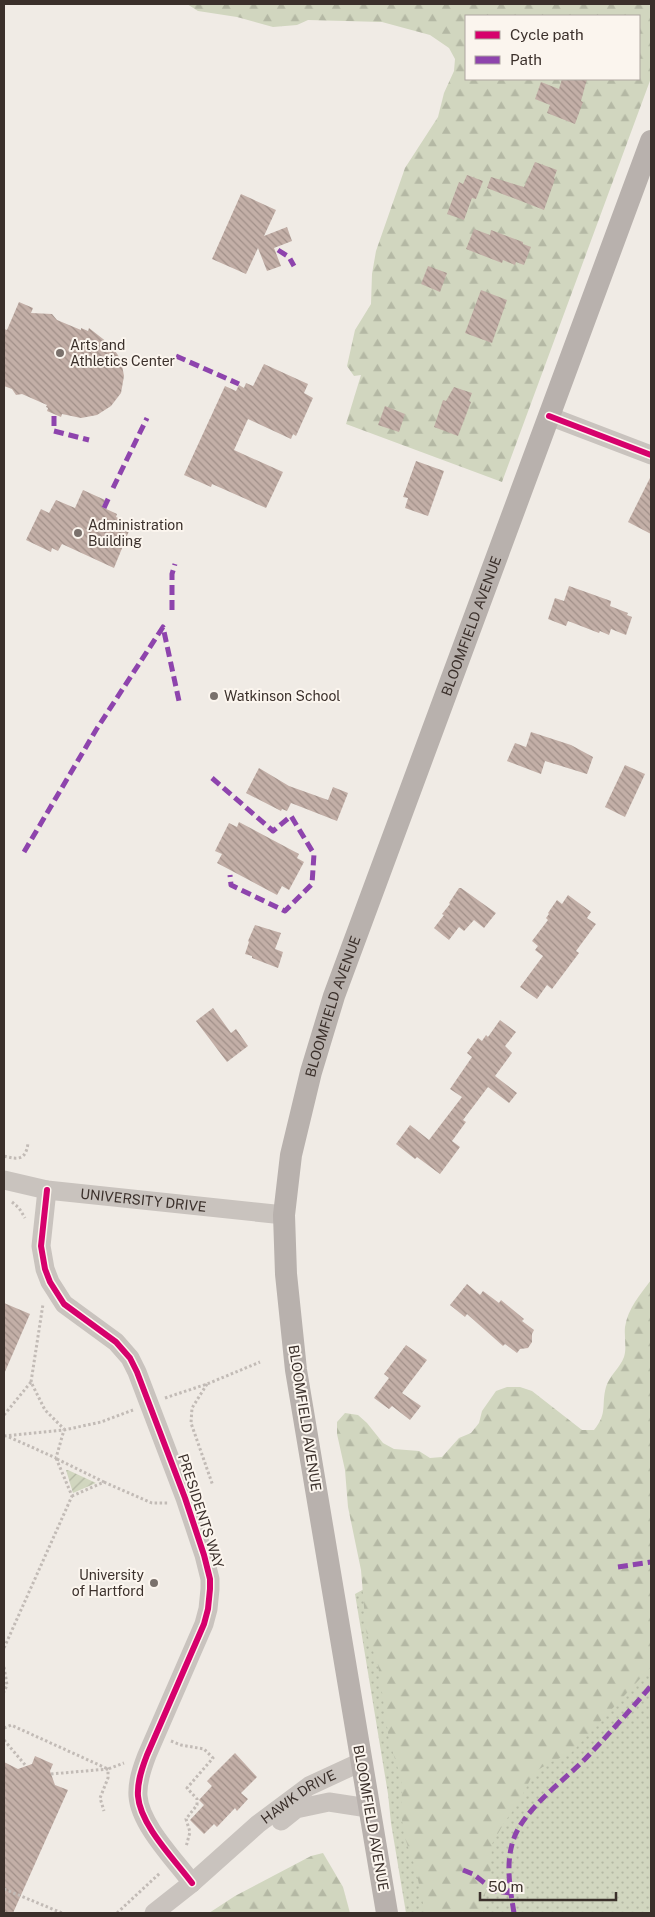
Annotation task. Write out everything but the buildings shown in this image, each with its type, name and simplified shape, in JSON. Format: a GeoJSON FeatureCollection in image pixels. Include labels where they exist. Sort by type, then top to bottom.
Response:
{"type":"FeatureCollection","features":[{"type":"Feature","properties":{"kind":"main road","name":"BLOOMFIELD AVENUE"},"geometry":{"type":"LineString","coordinates":[[387,1913],[293,1349],[286,1274],[284,1215],[288,1170],[296,1130],[327,1016],[651,141]]}},
{"type":"Feature","properties":{"kind":"street"},"geometry":{"type":"LineString","coordinates":[[549,416],[651,455]]}},
{"type":"Feature","properties":{"kind":"street","name":"UNIVERSITY DRIVE"},"geometry":{"type":"LineString","coordinates":[[4,1180],[47,1190],[284,1215]]}},
{"type":"Feature","properties":{"kind":"street","name":"PRESIDENTS WAY"},"geometry":{"type":"LineString","coordinates":[[47,1190],[41,1246],[42,1258],[50,1282],[64,1304],[88,1323],[108,1335],[130,1358],[150,1404],[185,1498],[210,1579],[208,1609],[204,1624],[147,1755],[138,1787],[140,1807],[149,1827],[192,1883]]}},
{"type":"Feature","properties":{"kind":"street","name":"HAWK DRIVE"},"geometry":{"type":"LineString","coordinates":[[154,1913],[192,1883],[258,1824],[309,1786],[361,1762]]}},
{"type":"Feature","properties":{"kind":"street","name":"HAWK DRIVE"},"geometry":{"type":"LineString","coordinates":[[242,1840],[266,1834],[296,1809],[329,1802],[368,1808]]}},
{"type":"Feature","properties":{"kind":"path"},"geometry":{"type":"LineString","coordinates":[[4,1156],[18,1158],[23,1156],[27,1152],[28,1143]]}},
{"type":"Feature","properties":{"kind":"path"},"geometry":{"type":"LineString","coordinates":[[160,1400],[207,1384],[260,1362]]}},
{"type":"Feature","properties":{"kind":"path"},"geometry":{"type":"LineString","coordinates":[[4,1415],[31,1382],[46,1410],[64,1430]]}},
{"type":"Feature","properties":{"kind":"path"},"geometry":{"type":"LineString","coordinates":[[207,1384],[192,1408],[191,1423],[213,1486]]}},
{"type":"Feature","properties":{"kind":"path"},"geometry":{"type":"LineString","coordinates":[[6,1436],[64,1430],[101,1422],[141,1407]]}},
{"type":"Feature","properties":{"kind":"path"},"geometry":{"type":"LineString","coordinates":[[64,1430],[56,1458],[72,1496]]}},
{"type":"Feature","properties":{"kind":"path"},"geometry":{"type":"LineString","coordinates":[[6,1436],[152,1503],[167,1504],[175,1501]]}},
{"type":"Feature","properties":{"kind":"path"},"geometry":{"type":"LineString","coordinates":[[4,1648],[72,1496],[104,1482]]}},
{"type":"Feature","properties":{"kind":"path"},"geometry":{"type":"LineString","coordinates":[[4,1667],[7,1685],[4,1692]]}},
{"type":"Feature","properties":{"kind":"path"},"geometry":{"type":"LineString","coordinates":[[4,1728],[10,1725],[108,1769]]}},
{"type":"Feature","properties":{"kind":"path"},"geometry":{"type":"LineString","coordinates":[[166,1738],[181,1745],[204,1750],[214,1758],[187,1788],[197,1799],[197,1805],[186,1819],[190,1832],[186,1846]]}},
{"type":"Feature","properties":{"kind":"path"},"geometry":{"type":"LineString","coordinates":[[4,1740],[26,1766]]}},
{"type":"Feature","properties":{"kind":"path"},"geometry":{"type":"LineString","coordinates":[[51,1774],[108,1769],[129,1760]]}},
{"type":"Feature","properties":{"kind":"path"},"geometry":{"type":"LineString","coordinates":[[104,1811],[100,1798],[108,1778],[108,1769]]}},
{"type":"Feature","properties":{"kind":"path"},"geometry":{"type":"LineString","coordinates":[[117,1913],[163,1870]]}},
{"type":"Feature","properties":{"kind":"path"},"geometry":{"type":"LineString","coordinates":[[4,1889],[62,1913]]}},
{"type":"Feature","properties":{"kind":"green space"},"geometry":{"type":"Polygon","coordinates":[[[187,4],[651,4],[651,78],[502,482],[346,424],[361,375],[354,376],[347,366],[355,330],[371,304],[372,274],[376,251],[405,168],[438,117],[444,93],[454,71],[455,59],[449,48],[430,35],[382,22],[308,20],[297,25],[273,27],[237,17],[198,11],[187,4]]]}},
{"type":"Feature","properties":{"kind":"green space"},"geometry":{"type":"Polygon","coordinates":[[[651,1280],[651,1667],[571,1753],[538,1770],[530,1780],[519,1802],[492,1844],[490,1882],[485,1894],[483,1913],[425,1913],[416,1870],[404,1835],[401,1812],[402,1786],[389,1740],[378,1665],[366,1631],[361,1570],[348,1507],[345,1470],[337,1434],[337,1422],[345,1413],[358,1415],[383,1443],[394,1449],[419,1451],[430,1458],[442,1457],[459,1438],[471,1433],[479,1423],[482,1411],[496,1391],[507,1387],[520,1387],[532,1391],[582,1430],[594,1430],[603,1414],[607,1383],[624,1357],[625,1327],[629,1314],[651,1280]]]}},
{"type":"Feature","properties":{"kind":"green space"},"geometry":{"type":"Polygon","coordinates":[[[651,1357],[651,1913],[406,1913],[355,1594],[482,1524],[572,1463],[651,1357]]]}},
{"type":"Feature","properties":{"kind":"green space"},"geometry":{"type":"Polygon","coordinates":[[[66,1470],[68,1470],[96,1483],[73,1493],[66,1470]]]}},
{"type":"Feature","properties":{"kind":"green space"},"geometry":{"type":"Polygon","coordinates":[[[323,1853],[343,1887],[350,1913],[209,1913],[235,1896],[311,1856],[323,1853]]]}},
{"type":"Feature","properties":{"kind":"marked path"},"geometry":{"type":"LineString","coordinates":[[278,250],[289,257],[294,266]]}},
{"type":"Feature","properties":{"kind":"marked path"},"geometry":{"type":"LineString","coordinates":[[176,356],[239,384]]}},
{"type":"Feature","properties":{"kind":"marked path"},"geometry":{"type":"LineString","coordinates":[[54,416],[54,431],[89,440]]}},
{"type":"Feature","properties":{"kind":"marked path"},"geometry":{"type":"LineString","coordinates":[[113,488],[147,418]]}},
{"type":"Feature","properties":{"kind":"marked path"},"geometry":{"type":"LineString","coordinates":[[104,508],[109,497]]}},
{"type":"Feature","properties":{"kind":"marked path"},"geometry":{"type":"LineString","coordinates":[[172,610],[172,574],[175,564]]}},
{"type":"Feature","properties":{"kind":"marked path"},"geometry":{"type":"LineString","coordinates":[[24,852],[96,730],[163,627],[179,701]]}},
{"type":"Feature","properties":{"kind":"marked path"},"geometry":{"type":"LineString","coordinates":[[212,778],[273,831],[291,816],[314,854],[312,884],[285,911],[231,885],[230,875]]}},
{"type":"Feature","properties":{"kind":"marked path"},"geometry":{"type":"LineString","coordinates":[[618,1567],[651,1562]]}},
{"type":"Feature","properties":{"kind":"marked path"},"geometry":{"type":"LineString","coordinates":[[514,1913],[509,1866],[511,1847],[519,1827],[536,1805],[587,1757],[651,1686]]}},
{"type":"Feature","properties":{"kind":"marked path"},"geometry":{"type":"LineString","coordinates":[[463,1870],[473,1874],[495,1891],[511,1893]]}},
{"type":"Feature","properties":{"kind":"cycle path"},"geometry":{"type":"LineString","coordinates":[[549,416],[651,455]]}},
{"type":"Feature","properties":{"kind":"cycle path"},"geometry":{"type":"LineString","coordinates":[[47,1190],[41,1246],[45,1269],[50,1282],[64,1304],[116,1342],[130,1358],[185,1498],[210,1579],[208,1609],[204,1624],[147,1755],[138,1786],[140,1807],[151,1830],[192,1883]]}},
{"type":"Feature","properties":{"kind":"place","name":"Arts and Athletics Center"},"geometry":{"type":"Point","coordinates":[60,353]}},
{"type":"Feature","properties":{"kind":"place","name":"Administration Building"},"geometry":{"type":"Point","coordinates":[78,533]}},
{"type":"Feature","properties":{"kind":"place","name":"Watkinson School"},"geometry":{"type":"Point","coordinates":[214,696]}},
{"type":"Feature","properties":{"kind":"place","name":"University of Hartford"},"geometry":{"type":"Point","coordinates":[154,1583]}}]}
